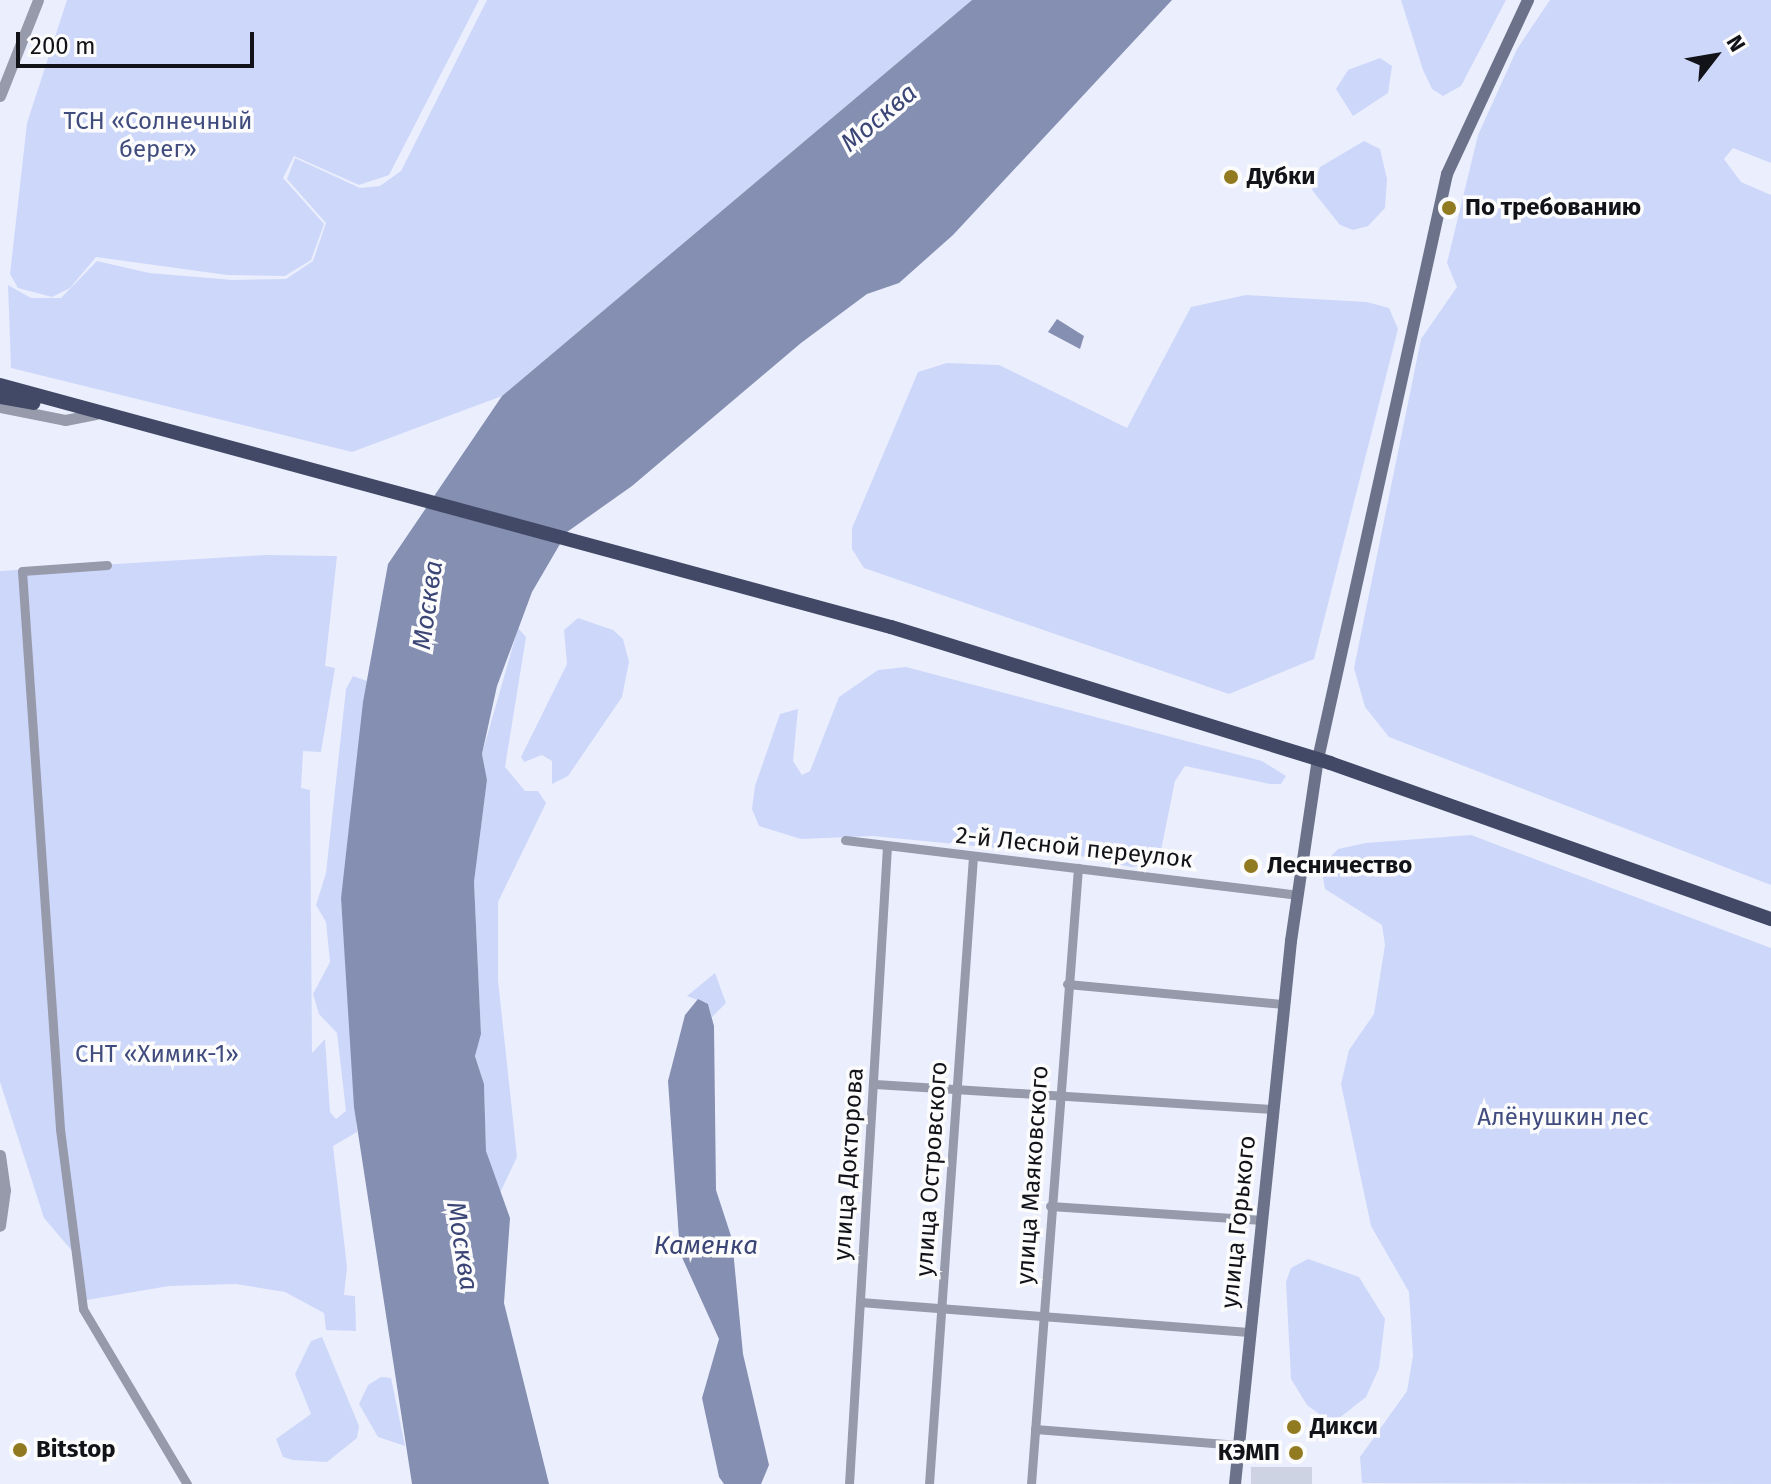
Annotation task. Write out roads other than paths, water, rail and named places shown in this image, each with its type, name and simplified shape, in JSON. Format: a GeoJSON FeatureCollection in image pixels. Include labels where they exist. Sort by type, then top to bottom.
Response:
{"type":"FeatureCollection","features":[{"type":"Feature","properties":{"kind":"highway"},"geometry":{"type":"LineString","coordinates":[[0,385],[73,409]]}},
{"type":"Feature","properties":{"kind":"highway"},"geometry":{"type":"LineString","coordinates":[[0,397],[95,414],[314,475],[673,566],[1318,759],[1771,919]]}},
{"type":"Feature","properties":{"kind":"main road","name":"улица Горького"},"geometry":{"type":"LineString","coordinates":[[1235,1484],[1259,1220],[1297,895],[1318,759],[1447,174],[1528,0]]}},
{"type":"Feature","properties":{"kind":"street"},"geometry":{"type":"LineString","coordinates":[[0,96],[38,0]]}},
{"type":"Feature","properties":{"kind":"street"},"geometry":{"type":"LineString","coordinates":[[0,376],[77,401],[95,414]]}},
{"type":"Feature","properties":{"kind":"street"},"geometry":{"type":"LineString","coordinates":[[0,407],[65,420],[95,414]]}},
{"type":"Feature","properties":{"kind":"street"},"geometry":{"type":"LineString","coordinates":[[107,565],[22,571],[62,1157],[83,1309],[187,1484]]}},
{"type":"Feature","properties":{"kind":"street","name":"2-й Лесной переулок"},"geometry":{"type":"LineString","coordinates":[[845,840],[1297,895]]}},
{"type":"Feature","properties":{"kind":"street","name":"улица Докторова"},"geometry":{"type":"LineString","coordinates":[[849,1484],[887,847]]}},
{"type":"Feature","properties":{"kind":"street","name":"улица Островского"},"geometry":{"type":"LineString","coordinates":[[929,1484],[973,857]]}},
{"type":"Feature","properties":{"kind":"street","name":"улица Маяковского"},"geometry":{"type":"LineString","coordinates":[[1031,1484],[1058,1098],[1078,868]]}},
{"type":"Feature","properties":{"kind":"street"},"geometry":{"type":"LineString","coordinates":[[1067,984],[1284,1004]]}},
{"type":"Feature","properties":{"kind":"street"},"geometry":{"type":"LineString","coordinates":[[875,1084],[1058,1098],[1273,1109]]}},
{"type":"Feature","properties":{"kind":"street"},"geometry":{"type":"LineString","coordinates":[[0,1155],[5,1190],[0,1226]]}},
{"type":"Feature","properties":{"kind":"street"},"geometry":{"type":"LineString","coordinates":[[1050,1206],[1259,1220]]}},
{"type":"Feature","properties":{"kind":"street"},"geometry":{"type":"LineString","coordinates":[[860,1302],[1249,1332]]}},
{"type":"Feature","properties":{"kind":"street"},"geometry":{"type":"LineString","coordinates":[[1035,1429],[1238,1445]]}},
{"type":"Feature","properties":{"kind":"water","name":"Москва"},"geometry":{"type":"Polygon","coordinates":[[[972,0],[1172,0],[953,235],[899,283],[867,294],[801,343],[632,486],[567,532],[532,592],[497,686],[482,754],[487,780],[474,882],[481,1034],[475,1056],[484,1084],[486,1151],[510,1218],[504,1303],[549,1484],[412,1484],[354,1107],[341,898],[363,702],[388,564],[502,396],[972,0]]]}},
{"type":"Feature","properties":{"kind":"water"},"geometry":{"type":"Polygon","coordinates":[[[1057,319],[1084,336],[1080,349],[1048,332],[1057,319]]]}},
{"type":"Feature","properties":{"kind":"water","name":"Каменка"},"geometry":{"type":"Polygon","coordinates":[[[698,999],[708,1004],[714,1026],[716,1190],[732,1239],[743,1354],[769,1465],[761,1484],[724,1484],[719,1477],[702,1398],[719,1339],[680,1253],[668,1081],[685,1015],[698,999]]]}},
{"type":"Feature","properties":{"kind":"place","name":"Дубки"},"geometry":{"type":"Point","coordinates":[1231,177]}},
{"type":"Feature","properties":{"kind":"place","name":"По требованию"},"geometry":{"type":"Point","coordinates":[1449,208]}},
{"type":"Feature","properties":{"kind":"place","name":"Лесничество"},"geometry":{"type":"Point","coordinates":[1251,866]}},
{"type":"Feature","properties":{"kind":"place","name":"Дикси"},"geometry":{"type":"Point","coordinates":[1294,1427]}},
{"type":"Feature","properties":{"kind":"place","name":"Bitstop"},"geometry":{"type":"Point","coordinates":[20,1450]}},
{"type":"Feature","properties":{"kind":"place","name":"КЭМП"},"geometry":{"type":"Point","coordinates":[1296,1453]}},
{"type":"Feature","properties":{"kind":"park label","name":"ТСН «Солнечный берег»"},"geometry":{"type":"Point","coordinates":[158,136]}},
{"type":"Feature","properties":{"kind":"park label","name":"СНТ «Химик-1»"},"geometry":{"type":"Point","coordinates":[157,1055]}},
{"type":"Feature","properties":{"kind":"park label","name":"Алёнушкин лес"},"geometry":{"type":"Point","coordinates":[1563,1118]}}]}
